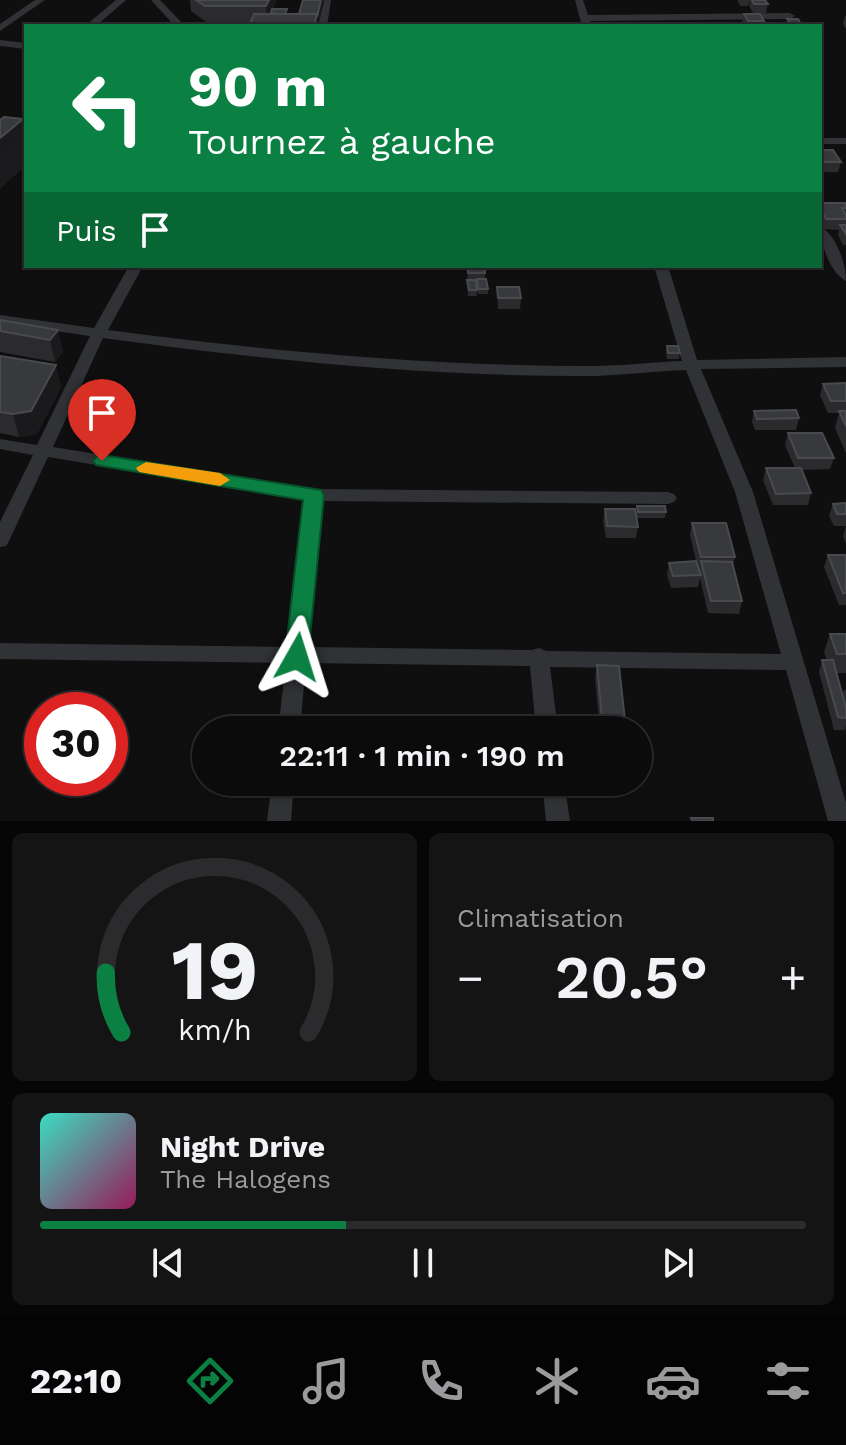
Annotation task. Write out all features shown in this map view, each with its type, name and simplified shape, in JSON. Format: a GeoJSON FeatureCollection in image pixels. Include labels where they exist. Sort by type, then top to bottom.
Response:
{"type":"FeatureCollection","features":[{"type":"Feature","properties":{"kind":"street"},"geometry":{"type":"LineString","coordinates":[[0,28],[41,0]]}},
{"type":"Feature","properties":{"kind":"street"},"geometry":{"type":"LineString","coordinates":[[92,24],[122,0]]}},
{"type":"Feature","properties":{"kind":"street"},"geometry":{"type":"LineString","coordinates":[[155,0],[178,24]]}},
{"type":"Feature","properties":{"kind":"street"},"geometry":{"type":"LineString","coordinates":[[322,24],[327,0]]}},
{"type":"Feature","properties":{"kind":"street"},"geometry":{"type":"LineString","coordinates":[[579,0],[586,22],[790,16]]}},
{"type":"Feature","properties":{"kind":"street"},"geometry":{"type":"LineString","coordinates":[[0,43],[24,46]]}},
{"type":"Feature","properties":{"kind":"street"},"geometry":{"type":"LineString","coordinates":[[822,141],[846,141]]}},
{"type":"Feature","properties":{"kind":"street"},"geometry":{"type":"LineString","coordinates":[[822,234],[846,277]]}},
{"type":"Feature","properties":{"kind":"street"},"geometry":{"type":"LineString","coordinates":[[0,541],[98,334],[135,268]]}},
{"type":"Feature","properties":{"kind":"street"},"geometry":{"type":"LineString","coordinates":[[662,268],[691,364],[744,492],[840,821]]}},
{"type":"Feature","properties":{"kind":"street"},"geometry":{"type":"LineString","coordinates":[[0,319],[98,334],[329,359],[443,367],[595,371],[691,364],[846,362]]}},
{"type":"Feature","properties":{"kind":"street"},"geometry":{"type":"LineString","coordinates":[[0,444],[314,495],[668,498]]}},
{"type":"Feature","properties":{"kind":"street"},"geometry":{"type":"LineString","coordinates":[[291,716],[314,495]]}},
{"type":"Feature","properties":{"kind":"street"},"geometry":{"type":"LineString","coordinates":[[0,651],[297,657],[539,656],[793,662]]}},
{"type":"Feature","properties":{"kind":"street"},"geometry":{"type":"LineString","coordinates":[[539,656],[545,716]]}},
{"type":"Feature","properties":{"kind":"street"},"geometry":{"type":"LineString","coordinates":[[279,821],[282,796]]}},
{"type":"Feature","properties":{"kind":"street"},"geometry":{"type":"LineString","coordinates":[[555,796],[558,821]]}},
{"type":"Feature","properties":{"kind":"shaded area"},"geometry":{"type":"Polygon","coordinates":[[[0,118],[24,121],[24,167],[0,189],[0,118]]]}},
{"type":"Feature","properties":{"kind":"building"},"geometry":{"type":"Polygon","coordinates":[[[196,0],[269,0],[266,6],[205,6],[196,0]]]}},
{"type":"Feature","properties":{"kind":"building"},"geometry":{"type":"Polygon","coordinates":[[[303,0],[321,0],[317,17],[317,14],[299,14],[303,0]]]}},
{"type":"Feature","properties":{"kind":"building"},"geometry":{"type":"Polygon","coordinates":[[[752,0],[765,0],[768,4],[754,4],[752,0]]]}},
{"type":"Feature","properties":{"kind":"building"},"geometry":{"type":"Polygon","coordinates":[[[272,9],[287,9],[285,14],[271,13],[272,9]]]}},
{"type":"Feature","properties":{"kind":"building"},"geometry":{"type":"Polygon","coordinates":[[[254,14],[317,14],[314,24],[250,24],[254,14]]]}},
{"type":"Feature","properties":{"kind":"building"},"geometry":{"type":"Polygon","coordinates":[[[744,14],[760,14],[764,21],[748,21],[744,14]]]}},
{"type":"Feature","properties":{"kind":"building"},"geometry":{"type":"Polygon","coordinates":[[[787,19],[798,19],[801,24],[790,24],[787,19]]]}},
{"type":"Feature","properties":{"kind":"building"},"geometry":{"type":"Polygon","coordinates":[[[4,117],[23,119],[0,138],[0,120],[4,117]]]}},
{"type":"Feature","properties":{"kind":"building"},"geometry":{"type":"Polygon","coordinates":[[[822,150],[833,150],[841,162],[822,162],[822,150]]]}},
{"type":"Feature","properties":{"kind":"building"},"geometry":{"type":"Polygon","coordinates":[[[822,203],[846,203],[846,208],[842,208],[846,219],[826,219],[822,203]]]}},
{"type":"Feature","properties":{"kind":"building"},"geometry":{"type":"Polygon","coordinates":[[[468,268],[485,268],[485,273],[468,273],[468,268]]]}},
{"type":"Feature","properties":{"kind":"building"},"geometry":{"type":"Polygon","coordinates":[[[477,279],[486,279],[488,289],[478,289],[477,279]]]}},
{"type":"Feature","properties":{"kind":"building"},"geometry":{"type":"Polygon","coordinates":[[[467,280],[476,280],[477,290],[469,290],[467,280]]]}},
{"type":"Feature","properties":{"kind":"building"},"geometry":{"type":"Polygon","coordinates":[[[497,287],[519,287],[521,298],[498,298],[497,287]]]}},
{"type":"Feature","properties":{"kind":"building"},"geometry":{"type":"Polygon","coordinates":[[[0,320],[58,330],[50,340],[0,331],[0,320]]]}},
{"type":"Feature","properties":{"kind":"building"},"geometry":{"type":"Polygon","coordinates":[[[667,346],[678,346],[680,353],[668,353],[667,346]]]}},
{"type":"Feature","properties":{"kind":"building"},"geometry":{"type":"Polygon","coordinates":[[[0,356],[56,365],[31,411],[13,414],[0,412],[0,356]]]}},
{"type":"Feature","properties":{"kind":"building"},"geometry":{"type":"Polygon","coordinates":[[[846,383],[846,401],[831,401],[823,384],[846,383]]]}},
{"type":"Feature","properties":{"kind":"building"},"geometry":{"type":"Polygon","coordinates":[[[796,410],[799,418],[757,419],[754,411],[796,410]]]}},
{"type":"Feature","properties":{"kind":"building"},"geometry":{"type":"Polygon","coordinates":[[[839,411],[846,411],[846,426],[839,411]]]}},
{"type":"Feature","properties":{"kind":"building"},"geometry":{"type":"Polygon","coordinates":[[[788,433],[822,433],[834,458],[798,458],[788,433]]]}},
{"type":"Feature","properties":{"kind":"building"},"geometry":{"type":"Polygon","coordinates":[[[766,468],[801,468],[811,493],[776,494],[766,468]]]}},
{"type":"Feature","properties":{"kind":"building"},"geometry":{"type":"Polygon","coordinates":[[[846,503],[846,514],[837,514],[833,504],[846,503]]]}},
{"type":"Feature","properties":{"kind":"building"},"geometry":{"type":"Polygon","coordinates":[[[637,506],[665,506],[666,512],[638,512],[637,506]]]}},
{"type":"Feature","properties":{"kind":"building"},"geometry":{"type":"Polygon","coordinates":[[[605,509],[635,509],[638,527],[607,526],[605,509]]]}},
{"type":"Feature","properties":{"kind":"building"},"geometry":{"type":"Polygon","coordinates":[[[692,523],[726,523],[735,557],[701,557],[692,523]]]}},
{"type":"Feature","properties":{"kind":"building"},"geometry":{"type":"Polygon","coordinates":[[[828,555],[846,555],[846,593],[843,593],[828,555]]]}},
{"type":"Feature","properties":{"kind":"building"},"geometry":{"type":"Polygon","coordinates":[[[696,561],[701,575],[673,576],[669,563],[696,561]]]}},
{"type":"Feature","properties":{"kind":"building"},"geometry":{"type":"Polygon","coordinates":[[[701,561],[732,562],[742,601],[711,601],[701,561]]]}},
{"type":"Feature","properties":{"kind":"building"},"geometry":{"type":"Polygon","coordinates":[[[830,634],[846,634],[846,654],[837,654],[830,634]]]}},
{"type":"Feature","properties":{"kind":"building"},"geometry":{"type":"Polygon","coordinates":[[[822,660],[833,660],[846,718],[838,717],[822,660]]]}},
{"type":"Feature","properties":{"kind":"building"},"geometry":{"type":"Polygon","coordinates":[[[597,665],[619,666],[624,716],[602,716],[597,665]]]}},
{"type":"Feature","properties":{"kind":"building"},"geometry":{"type":"Polygon","coordinates":[[[691,818],[713,818],[713,821],[692,821],[691,818]]]}},
{"type":"Feature","properties":{"kind":"slow traffic"},"geometry":{"type":"LineString","coordinates":[[146,468],[220,480]]}},
{"type":"Feature","properties":{"kind":"route"},"geometry":{"type":"LineString","coordinates":[[102,461],[314,495],[297,657]]}}]}
